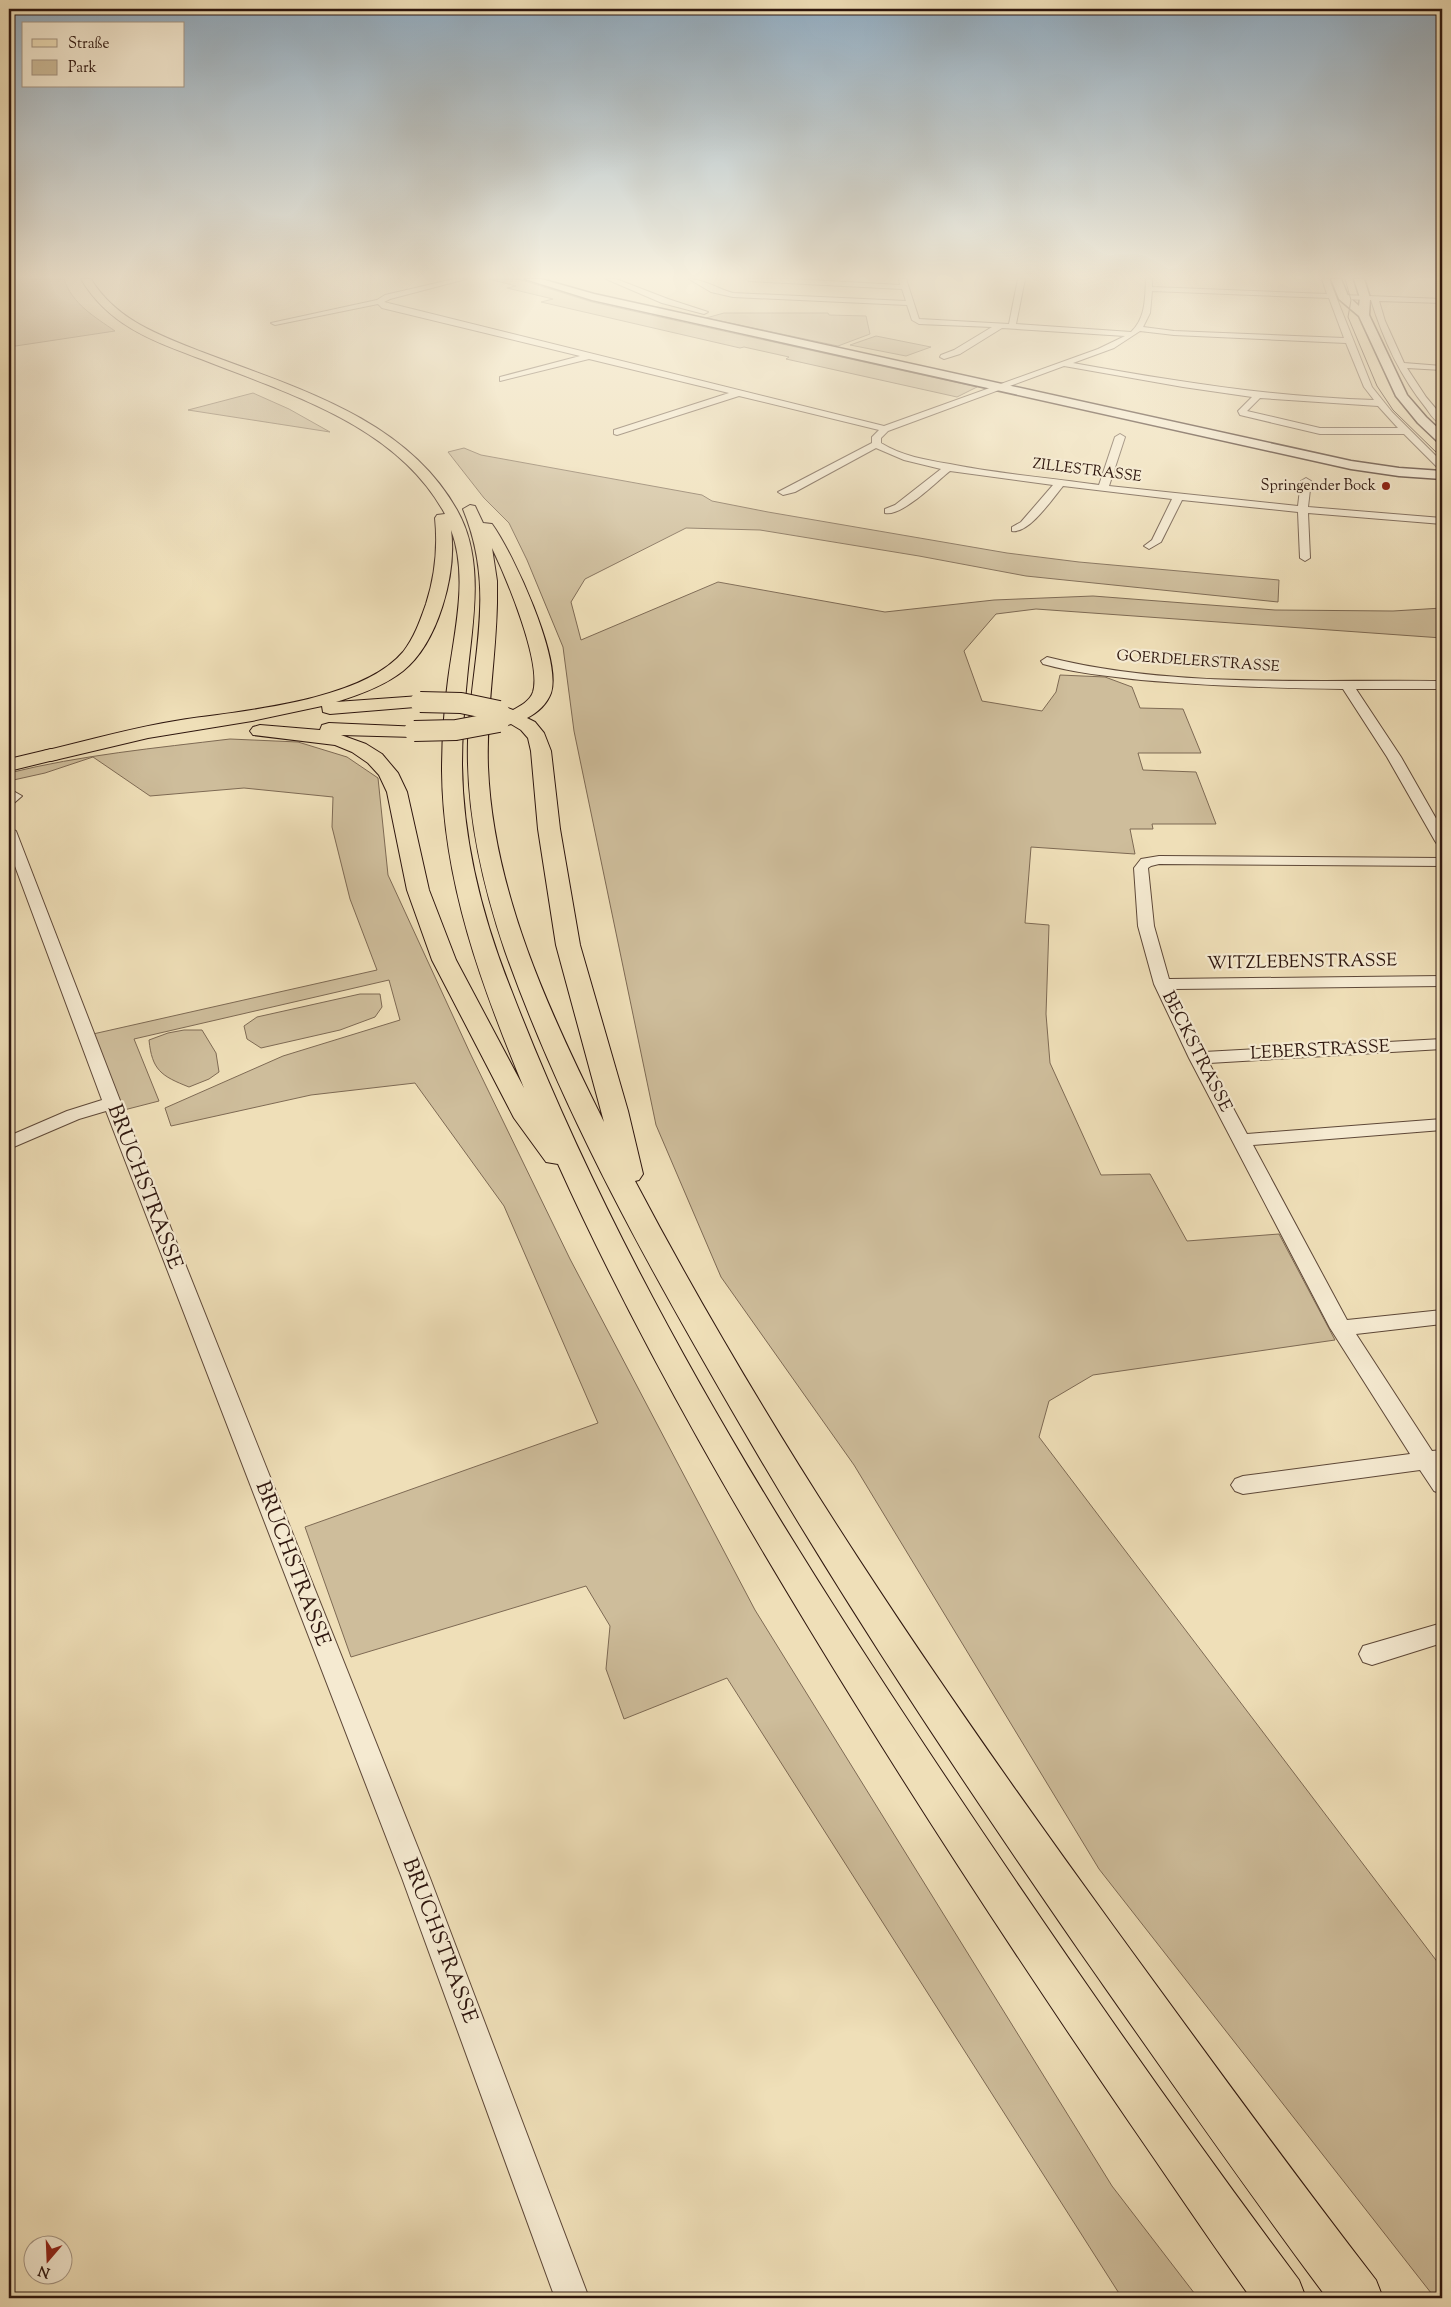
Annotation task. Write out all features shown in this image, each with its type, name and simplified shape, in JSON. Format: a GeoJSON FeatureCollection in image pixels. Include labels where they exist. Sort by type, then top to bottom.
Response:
{"type":"FeatureCollection","features":[{"type":"Feature","properties":{"kind":"main road"},"geometry":{"type":"LineString","coordinates":[[281,387],[356,422],[409,459],[451,510],[460,534],[465,560],[467,593],[456,692],[452,781],[457,831],[466,884],[485,954],[510,1021],[588,1198],[651,1322],[726,1456],[803,1586],[903,1747],[1030,1939],[1281,2298]]}},
{"type":"Feature","properties":{"kind":"main road"},"geometry":{"type":"LineString","coordinates":[[300,387],[374,419],[426,456]]}},
{"type":"Feature","properties":{"kind":"main road"},"geometry":{"type":"LineString","coordinates":[[9,765],[159,730],[319,701],[346,693],[383,676],[408,658],[417,647],[438,590],[444,561],[445,534],[438,492]]}},
{"type":"Feature","properties":{"kind":"main road"},"geometry":{"type":"LineString","coordinates":[[51,755],[161,739],[260,731],[322,728],[414,731],[456,730],[504,717],[538,701],[543,690],[539,658],[520,595],[492,533],[466,503],[480,533],[486,560],[488,584],[478,744],[485,829],[496,881],[516,950],[586,1113],[638,1215],[693,1316],[769,1447],[849,1576],[953,1734],[1083,1922],[1358,2298]]}},
{"type":"Feature","properties":{"kind":"main road"},"geometry":{"type":"LineString","coordinates":[[238,717],[420,702],[461,703],[528,726],[537,737],[541,750],[549,829],[568,945],[615,1111],[638,1215]]}},
{"type":"Feature","properties":{"kind":"main road"},"geometry":{"type":"LineString","coordinates":[[260,731],[316,735],[338,740],[369,752],[392,777],[397,792],[418,890],[444,960],[527,1118],[588,1198]]}},
{"type":"Feature","properties":{"kind":"street"},"geometry":{"type":"LineString","coordinates":[[713,387],[886,429]]}},
{"type":"Feature","properties":{"kind":"street"},"geometry":{"type":"LineString","coordinates":[[784,492],[792,490],[876,444],[877,438],[886,429],[1002,387],[1351,465],[1382,470],[1442,475]]}},
{"type":"Feature","properties":{"kind":"street"},"geometry":{"type":"LineString","coordinates":[[1207,387],[1258,395],[1327,402],[1380,403]]}},
{"type":"Feature","properties":{"kind":"street"},"geometry":{"type":"LineString","coordinates":[[1368,387],[1405,431],[1442,469]]}},
{"type":"Feature","properties":{"kind":"street"},"geometry":{"type":"LineString","coordinates":[[1398,387],[1402,396],[1422,420],[1442,438]]}},
{"type":"Feature","properties":{"kind":"street"},"geometry":{"type":"LineString","coordinates":[[1413,387],[1426,405],[1442,421]]}},
{"type":"Feature","properties":{"kind":"street"},"geometry":{"type":"LineString","coordinates":[[617,432],[739,393]]}},
{"type":"Feature","properties":{"kind":"street"},"geometry":{"type":"LineString","coordinates":[[1258,395],[1242,411],[1243,413],[1320,431],[1405,431]]}},
{"type":"Feature","properties":{"kind":"street"},"geometry":{"type":"LineString","coordinates":[[1103,488],[1120,437]]}},
{"type":"Feature","properties":{"kind":"street","name":"ZILLESTRASSE"},"geometry":{"type":"LineString","coordinates":[[876,444],[887,451],[949,467],[1060,483],[1303,510],[1442,520]]}},
{"type":"Feature","properties":{"kind":"street"},"geometry":{"type":"LineString","coordinates":[[889,510],[899,507],[949,467]]}},
{"type":"Feature","properties":{"kind":"street"},"geometry":{"type":"LineString","coordinates":[[1382,470],[1442,469]]}},
{"type":"Feature","properties":{"kind":"street"},"geometry":{"type":"LineString","coordinates":[[1305,558],[1303,510],[1306,480]]}},
{"type":"Feature","properties":{"kind":"street"},"geometry":{"type":"LineString","coordinates":[[1016,529],[1025,524],[1060,483]]}},
{"type":"Feature","properties":{"kind":"street"},"geometry":{"type":"LineString","coordinates":[[1150,546],[1156,542],[1178,497]]}},
{"type":"Feature","properties":{"kind":"street","name":"GOERDELERSTRASSE"},"geometry":{"type":"LineString","coordinates":[[1047,661],[1068,668],[1160,678],[1243,684],[1442,685]]}},
{"type":"Feature","properties":{"kind":"street"},"geometry":{"type":"LineString","coordinates":[[1347,685],[1441,836]]}},
{"type":"Feature","properties":{"kind":"street","name":"BRUCHSTRASSE"},"geometry":{"type":"LineString","coordinates":[[9,831],[112,1103],[416,1878],[572,2298]]}},
{"type":"Feature","properties":{"kind":"street","name":"BECKSTRASSE"},"geometry":{"type":"LineString","coordinates":[[1442,862],[1159,860],[1146,862],[1141,868],[1146,926],[1162,984],[1198,1058],[1341,1328],[1434,1460],[1442,1485]]}},
{"type":"Feature","properties":{"kind":"street","name":"WITZLEBENSTRASSE"},"geometry":{"type":"LineString","coordinates":[[1162,984],[1442,981]]}},
{"type":"Feature","properties":{"kind":"street","name":"LEBERSTRASSE"},"geometry":{"type":"LineString","coordinates":[[1198,1058],[1442,1044]]}},
{"type":"Feature","properties":{"kind":"street"},"geometry":{"type":"LineString","coordinates":[[9,1143],[73,1115],[112,1103]]}},
{"type":"Feature","properties":{"kind":"street"},"geometry":{"type":"LineString","coordinates":[[1242,1140],[1442,1124]]}},
{"type":"Feature","properties":{"kind":"street"},"geometry":{"type":"LineString","coordinates":[[1341,1328],[1442,1317]]}},
{"type":"Feature","properties":{"kind":"street"},"geometry":{"type":"LineString","coordinates":[[1243,1485],[1434,1460]]}},
{"type":"Feature","properties":{"kind":"street"},"geometry":{"type":"LineString","coordinates":[[1372,1654],[1442,1633]]}},
{"type":"Feature","properties":{"kind":"green space"},"geometry":{"type":"Polygon","coordinates":[[[910,387],[977,387],[957,397],[910,387]]]}},
{"type":"Feature","properties":{"kind":"green space"},"geometry":{"type":"Polygon","coordinates":[[[253,393],[289,409],[330,432],[188,410],[253,393]]]}},
{"type":"Feature","properties":{"kind":"green space"},"geometry":{"type":"Polygon","coordinates":[[[464,448],[481,455],[702,495],[712,501],[768,512],[1007,553],[1079,562],[1279,580],[1278,602],[1026,576],[760,530],[686,528],[585,579],[571,602],[581,640],[718,582],[885,612],[994,600],[1093,596],[1275,610],[1393,611],[1442,608],[1442,638],[1036,609],[996,614],[964,651],[982,701],[1042,711],[1056,692],[1060,675],[1105,677],[1132,687],[1140,708],[1183,709],[1201,753],[1138,753],[1143,770],[1196,772],[1216,824],[1152,824],[1153,829],[1130,829],[1135,854],[1031,847],[1025,923],[1049,925],[1046,1014],[1050,1063],[1101,1175],[1150,1174],[1187,1241],[1279,1234],[1335,1340],[1093,1375],[1049,1401],[1039,1437],[1442,1968],[1442,2298],[1435,2298],[1099,1869],[854,1465],[721,1277],[656,1125],[574,731],[563,647],[527,560],[509,523],[484,498],[448,452],[464,448]]]}},
{"type":"Feature","properties":{"kind":"green space"},"geometry":{"type":"Polygon","coordinates":[[[230,739],[298,742],[347,757],[378,778],[388,875],[470,1053],[570,1259],[755,1610],[1112,2186],[1198,2298],[1122,2298],[727,1678],[624,1719],[606,1669],[610,1626],[586,1586],[351,1657],[305,1527],[598,1423],[504,1206],[415,1083],[311,1095],[171,1126],[165,1108],[283,1056],[400,1020],[389,980],[134,1039],[159,1101],[124,1110],[93,1034],[377,970],[350,899],[332,827],[333,797],[244,788],[150,796],[93,757],[45,773],[9,781],[9,773],[64,761],[119,753],[230,739]]]}},
{"type":"Feature","properties":{"kind":"green space"},"geometry":{"type":"Polygon","coordinates":[[[360,994],[380,994],[382,1007],[375,1017],[340,1030],[261,1048],[247,1039],[244,1026],[257,1017],[360,994]]]}},
{"type":"Feature","properties":{"kind":"green space"},"geometry":{"type":"Polygon","coordinates":[[[184,1030],[202,1030],[216,1053],[219,1072],[209,1079],[189,1087],[171,1079],[160,1071],[150,1050],[149,1040],[168,1033],[184,1030]]]}},
{"type":"Feature","properties":{"kind":"tram line"},"geometry":{"type":"LineString","coordinates":[[1377,387],[1393,410],[1442,458]]}},
{"type":"Feature","properties":{"kind":"place","name":"Springender Bock"},"geometry":{"type":"Point","coordinates":[1386,486]}}]}
